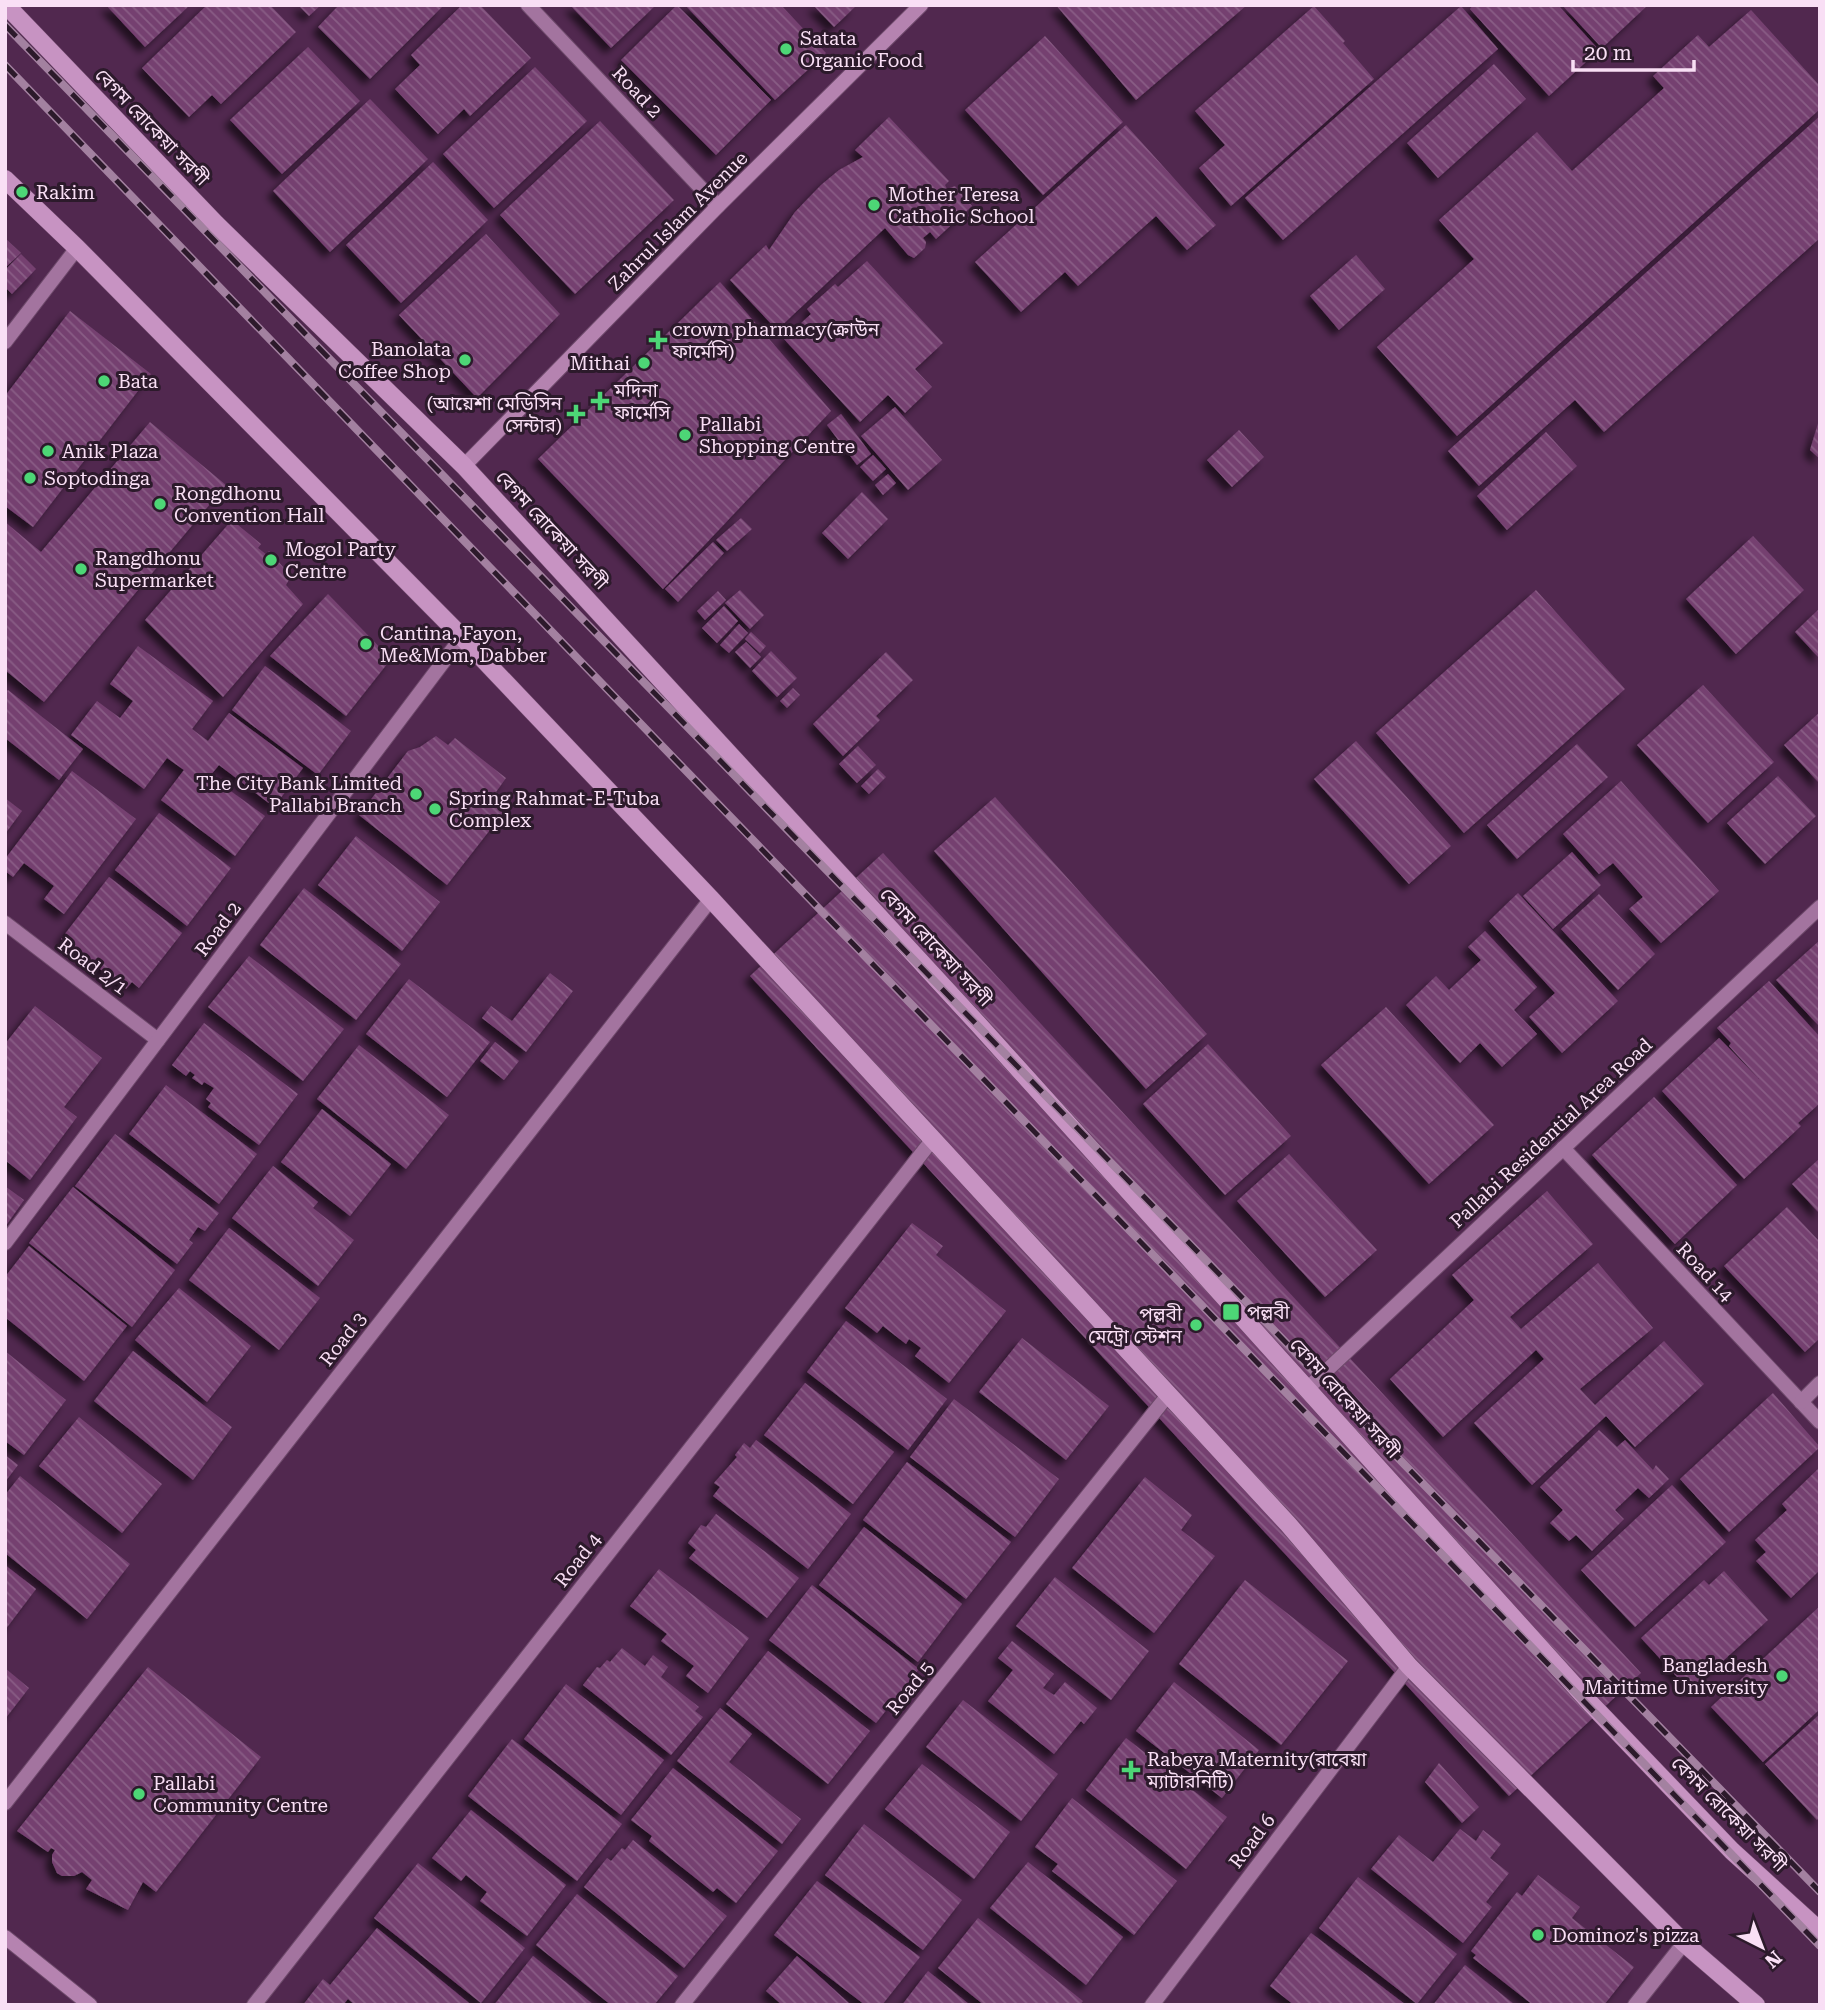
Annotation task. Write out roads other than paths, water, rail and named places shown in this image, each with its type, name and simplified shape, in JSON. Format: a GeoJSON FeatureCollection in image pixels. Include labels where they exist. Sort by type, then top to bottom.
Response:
{"type":"FeatureCollection","features":[{"type":"Feature","properties":{"kind":"main road","name":"বেগম রোকেয়া সরণী"},"geometry":{"type":"LineString","coordinates":[[6,5],[216,224],[464,466],[987,1034],[1591,1704],[1732,1851],[1820,1931]]}},
{"type":"Feature","properties":{"kind":"main road"},"geometry":{"type":"LineString","coordinates":[[5,179],[77,248],[462,637],[711,899],[1288,1524],[1409,1666],[1684,1943],[1756,2005]]}},
{"type":"Feature","properties":{"kind":"street","name":"Road 2"},"geometry":{"type":"LineString","coordinates":[[528,5],[718,206]]}},
{"type":"Feature","properties":{"kind":"street","name":"Zahrul Islam Avenue"},"geometry":{"type":"LineString","coordinates":[[464,466],[718,206],[921,5]]}},
{"type":"Feature","properties":{"kind":"street"},"geometry":{"type":"LineString","coordinates":[[5,342],[77,248]]}},
{"type":"Feature","properties":{"kind":"street","name":"Road 2"},"geometry":{"type":"LineString","coordinates":[[5,1243],[462,637]]}},
{"type":"Feature","properties":{"kind":"street","name":"Road 3"},"geometry":{"type":"LineString","coordinates":[[5,1803],[711,899]]}},
{"type":"Feature","properties":{"kind":"street","name":"Pallabi Residential Area Road"},"geometry":{"type":"LineString","coordinates":[[1308,1388],[1820,907]]}},
{"type":"Feature","properties":{"kind":"street","name":"Road 2/1"},"geometry":{"type":"LineString","coordinates":[[5,923],[158,1040]]}},
{"type":"Feature","properties":{"kind":"street","name":"Road 4"},"geometry":{"type":"LineString","coordinates":[[254,2005],[933,1139]]}},
{"type":"Feature","properties":{"kind":"street","name":"Road 14"},"geometry":{"type":"LineString","coordinates":[[1563,1148],[1820,1422]]}},
{"type":"Feature","properties":{"kind":"street"},"geometry":{"type":"LineString","coordinates":[[1801,1402],[1820,1383]]}},
{"type":"Feature","properties":{"kind":"street","name":"Road 5"},"geometry":{"type":"LineString","coordinates":[[682,2005],[1168,1395]]}},
{"type":"Feature","properties":{"kind":"street","name":"Road 6"},"geometry":{"type":"LineString","coordinates":[[1152,2005],[1409,1666]]}},
{"type":"Feature","properties":{"kind":"street"},"geometry":{"type":"LineString","coordinates":[[5,1937],[90,2005]]}},
{"type":"Feature","properties":{"kind":"street"},"geometry":{"type":"LineString","coordinates":[[1635,2005],[1684,1943]]}},
{"type":"Feature","properties":{"kind":"railway"},"geometry":{"type":"LineString","coordinates":[[5,25],[1820,1892]]}},
{"type":"Feature","properties":{"kind":"railway"},"geometry":{"type":"LineString","coordinates":[[5,65],[1820,1946]]}},
{"type":"Feature","properties":{"kind":"place","name":"Satata Organic Food"},"geometry":{"type":"Point","coordinates":[786,49]}},
{"type":"Feature","properties":{"kind":"place","name":"Rakim"},"geometry":{"type":"Point","coordinates":[22,192]}},
{"type":"Feature","properties":{"kind":"place","name":"Mother Teresa Catholic School"},"geometry":{"type":"Point","coordinates":[874,205]}},
{"type":"Feature","properties":{"kind":"place","name":"crown pharmacy(ক্রাউন ফার্মেসি)"},"geometry":{"type":"Point","coordinates":[658,340]}},
{"type":"Feature","properties":{"kind":"place","name":"Banolata Coffee Shop"},"geometry":{"type":"Point","coordinates":[465,360]}},
{"type":"Feature","properties":{"kind":"place","name":"Mithai"},"geometry":{"type":"Point","coordinates":[644,363]}},
{"type":"Feature","properties":{"kind":"place","name":"Bata"},"geometry":{"type":"Point","coordinates":[104,381]}},
{"type":"Feature","properties":{"kind":"place","name":"মদিনা ফার্মেসি"},"geometry":{"type":"Point","coordinates":[600,401]}},
{"type":"Feature","properties":{"kind":"place","name":"(আয়েশা মেডিসিন সেন্টার)"},"geometry":{"type":"Point","coordinates":[576,414]}},
{"type":"Feature","properties":{"kind":"place","name":"Pallabi Shopping Centre"},"geometry":{"type":"Point","coordinates":[685,435]}},
{"type":"Feature","properties":{"kind":"place","name":"Anik Plaza"},"geometry":{"type":"Point","coordinates":[48,451]}},
{"type":"Feature","properties":{"kind":"place","name":"Soptodinga"},"geometry":{"type":"Point","coordinates":[30,478]}},
{"type":"Feature","properties":{"kind":"place","name":"Rongdhonu Convention Hall"},"geometry":{"type":"Point","coordinates":[160,504]}},
{"type":"Feature","properties":{"kind":"place","name":"Mogol Party Centre"},"geometry":{"type":"Point","coordinates":[271,560]}},
{"type":"Feature","properties":{"kind":"place","name":"Rangdhonu Supermarket"},"geometry":{"type":"Point","coordinates":[81,569]}},
{"type":"Feature","properties":{"kind":"place","name":"Cantina, Fayon, Me&Mom, Dabber"},"geometry":{"type":"Point","coordinates":[366,644]}},
{"type":"Feature","properties":{"kind":"place","name":"The City Bank Limited Pallabi Branch"},"geometry":{"type":"Point","coordinates":[416,794]}},
{"type":"Feature","properties":{"kind":"place","name":"Spring Rahmat-E-Tuba Complex"},"geometry":{"type":"Point","coordinates":[435,809]}},
{"type":"Feature","properties":{"kind":"place","name":"পল্লবী"},"geometry":{"type":"Point","coordinates":[1231,1312]}},
{"type":"Feature","properties":{"kind":"place","name":"পল্লবী মেট্রো স্টেশন"},"geometry":{"type":"Point","coordinates":[1196,1325]}},
{"type":"Feature","properties":{"kind":"place","name":"Bangladesh Maritime University"},"geometry":{"type":"Point","coordinates":[1782,1676]}},
{"type":"Feature","properties":{"kind":"place","name":"Rabeya Maternity(রাবেয়া ম্যাটারনিটি)"},"geometry":{"type":"Point","coordinates":[1131,1770]}},
{"type":"Feature","properties":{"kind":"place","name":"Pallabi Community Centre"},"geometry":{"type":"Point","coordinates":[139,1794]}},
{"type":"Feature","properties":{"kind":"place","name":"Dominoz's pizza"},"geometry":{"type":"Point","coordinates":[1538,1935]}}]}
